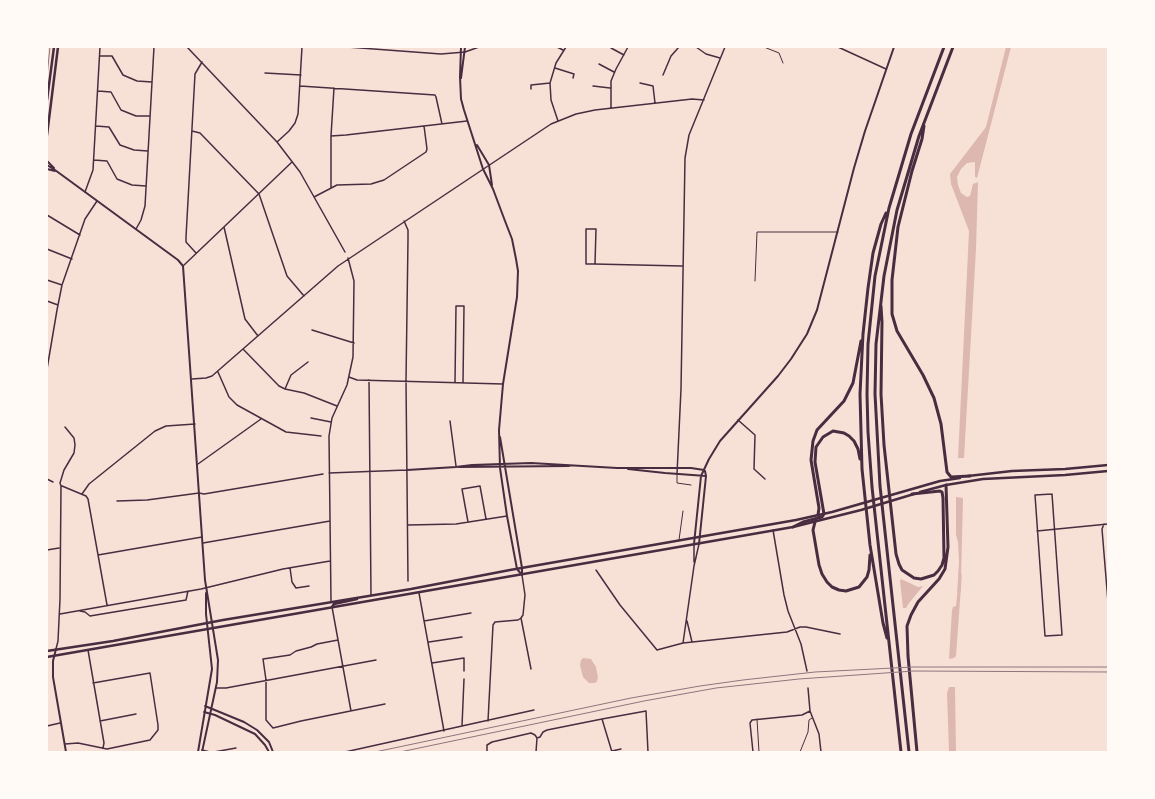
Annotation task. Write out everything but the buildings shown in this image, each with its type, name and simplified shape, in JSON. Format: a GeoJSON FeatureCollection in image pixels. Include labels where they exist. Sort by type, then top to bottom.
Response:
{"type":"FeatureCollection","features":[{"type":"Feature","properties":{"kind":"highway"},"geometry":{"type":"LineString","coordinates":[[901,752],[872,487],[868,432],[868,344],[878,259],[889,208],[911,134],[944,47]]}},
{"type":"Feature","properties":{"kind":"highway"},"geometry":{"type":"LineString","coordinates":[[909,752],[880,486],[876,369],[885,266],[897,210],[911,159],[953,47]]}},
{"type":"Feature","properties":{"kind":"highway"},"geometry":{"type":"LineString","coordinates":[[925,119],[922,139],[912,171],[898,227],[892,280],[892,314],[897,331],[923,375],[934,398],[940,424],[947,472],[951,477],[970,476]]}},
{"type":"Feature","properties":{"kind":"highway"},"geometry":{"type":"LineString","coordinates":[[889,208],[881,224],[873,253],[863,334],[860,394],[862,469],[870,545],[883,623],[890,647]]}},
{"type":"Feature","properties":{"kind":"highway"},"geometry":{"type":"LineString","coordinates":[[881,299],[881,402],[896,554],[902,570],[914,578],[921,579],[934,575],[942,565],[944,558],[943,498],[942,492],[940,491],[912,494]]}},
{"type":"Feature","properties":{"kind":"highway"},"geometry":{"type":"LineString","coordinates":[[818,515],[819,508],[810,460],[813,441],[817,430],[844,401],[853,383],[858,351],[863,334]]}},
{"type":"Feature","properties":{"kind":"highway"},"geometry":{"type":"LineString","coordinates":[[793,527],[803,522],[822,517],[824,514],[815,462],[816,447],[823,437],[833,432],[844,433],[849,436],[854,441],[858,449],[862,469]]}},
{"type":"Feature","properties":{"kind":"highway"},"geometry":{"type":"LineString","coordinates":[[917,752],[908,656],[908,626],[911,615],[918,602],[945,569],[948,547],[946,485]]}},
{"type":"Feature","properties":{"kind":"highway"},"geometry":{"type":"LineString","coordinates":[[815,522],[813,530],[814,540],[820,569],[827,582],[839,590],[854,590],[865,581],[869,570],[870,545]]}},
{"type":"Feature","properties":{"kind":"main road"},"geometry":{"type":"LineString","coordinates":[[47,100],[54,47]]}},
{"type":"Feature","properties":{"kind":"main road"},"geometry":{"type":"LineString","coordinates":[[47,135],[58,47]]}},
{"type":"Feature","properties":{"kind":"main road"},"geometry":{"type":"LineString","coordinates":[[47,651],[120,640],[207,623],[700,538],[824,514],[940,482],[970,476],[1108,465]]}},
{"type":"Feature","properties":{"kind":"main road"},"geometry":{"type":"LineString","coordinates":[[47,657],[793,527],[861,510],[946,485],[983,479],[1083,474],[1108,471]]}},
{"type":"Feature","properties":{"kind":"main road"},"geometry":{"type":"LineString","coordinates":[[940,482],[946,485]]}},
{"type":"Feature","properties":{"kind":"main road"},"geometry":{"type":"LineString","coordinates":[[332,607],[334,604],[366,596]]}},
{"type":"Feature","properties":{"kind":"street"},"geometry":{"type":"LineString","coordinates":[[85,192],[92,174],[94,160],[100,47]]}},
{"type":"Feature","properties":{"kind":"street"},"geometry":{"type":"LineString","coordinates":[[136,230],[144,212],[154,47],[140,47]]}},
{"type":"Feature","properties":{"kind":"street"},"geometry":{"type":"LineString","coordinates":[[187,47],[278,142],[293,162],[345,252]]}},
{"type":"Feature","properties":{"kind":"street"},"geometry":{"type":"LineString","coordinates":[[278,142],[289,131],[297,117],[302,47]]}},
{"type":"Feature","properties":{"kind":"street"},"geometry":{"type":"LineString","coordinates":[[347,47],[441,54],[465,52],[479,47]]}},
{"type":"Feature","properties":{"kind":"street"},"geometry":{"type":"LineString","coordinates":[[461,47],[461,99],[466,121],[475,142],[483,169],[493,188],[512,239],[518,272],[515,310],[503,384],[499,430],[500,468],[507,516],[517,569],[522,575]]}},
{"type":"Feature","properties":{"kind":"street"},"geometry":{"type":"LineString","coordinates":[[460,80],[465,47]]}},
{"type":"Feature","properties":{"kind":"street"},"geometry":{"type":"LineString","coordinates":[[558,47],[563,51]]}},
{"type":"Feature","properties":{"kind":"street"},"geometry":{"type":"LineString","coordinates":[[558,121],[551,100],[550,83],[554,68],[566,47]]}},
{"type":"Feature","properties":{"kind":"street"},"geometry":{"type":"LineString","coordinates":[[611,108],[610,88],[614,72],[628,47]]}},
{"type":"Feature","properties":{"kind":"street"},"geometry":{"type":"LineString","coordinates":[[663,75],[671,56],[679,47]]}},
{"type":"Feature","properties":{"kind":"street"},"geometry":{"type":"LineString","coordinates":[[696,47],[706,54],[720,58]]}},
{"type":"Feature","properties":{"kind":"street"},"geometry":{"type":"LineString","coordinates":[[678,474],[685,158],[689,135],[725,47]]}},
{"type":"Feature","properties":{"kind":"street"},"geometry":{"type":"LineString","coordinates":[[838,47],[886,69]]}},
{"type":"Feature","properties":{"kind":"street"},"geometry":{"type":"LineString","coordinates":[[694,566],[694,544],[701,476],[714,449],[778,376],[808,334],[818,309],[854,168],[894,47]]}},
{"type":"Feature","properties":{"kind":"street"},"geometry":{"type":"LineString","coordinates":[[611,48],[624,55]]}},
{"type":"Feature","properties":{"kind":"street"},"geometry":{"type":"LineString","coordinates":[[99,56],[112,56],[123,75],[137,81],[152,82]]}},
{"type":"Feature","properties":{"kind":"street"},"geometry":{"type":"LineString","coordinates":[[196,253],[186,240],[195,74],[202,62]]}},
{"type":"Feature","properties":{"kind":"street"},"geometry":{"type":"LineString","coordinates":[[599,64],[614,72]]}},
{"type":"Feature","properties":{"kind":"street"},"geometry":{"type":"LineString","coordinates":[[554,68],[574,74],[573,78]]}},
{"type":"Feature","properties":{"kind":"street"},"geometry":{"type":"LineString","coordinates":[[265,73],[301,75]]}},
{"type":"Feature","properties":{"kind":"street"},"geometry":{"type":"LineString","coordinates":[[531,89],[531,85],[550,83]]}},
{"type":"Feature","properties":{"kind":"street"},"geometry":{"type":"LineString","coordinates":[[640,83],[653,86],[655,103]]}},
{"type":"Feature","properties":{"kind":"street"},"geometry":{"type":"LineString","coordinates":[[300,86],[435,95],[442,124]]}},
{"type":"Feature","properties":{"kind":"street"},"geometry":{"type":"LineString","coordinates":[[592,86],[610,88]]}},
{"type":"Feature","properties":{"kind":"street"},"geometry":{"type":"LineString","coordinates":[[331,188],[331,136],[334,88]]}},
{"type":"Feature","properties":{"kind":"street"},"geometry":{"type":"LineString","coordinates":[[98,91],[111,92],[122,110],[136,116],[150,116]]}},
{"type":"Feature","properties":{"kind":"street"},"geometry":{"type":"LineString","coordinates":[[191,380],[206,378],[218,372],[330,272],[348,258],[558,121],[584,112],[611,108],[692,99],[704,100]]}},
{"type":"Feature","properties":{"kind":"street"},"geometry":{"type":"LineString","coordinates":[[331,136],[466,121]]}},
{"type":"Feature","properties":{"kind":"street"},"geometry":{"type":"LineString","coordinates":[[96,126],[109,127],[120,145],[134,150],[148,151]]}},
{"type":"Feature","properties":{"kind":"street"},"geometry":{"type":"LineString","coordinates":[[314,197],[340,184],[371,184],[380,182],[425,154],[427,149],[424,126]]}},
{"type":"Feature","properties":{"kind":"street"},"geometry":{"type":"LineString","coordinates":[[192,132],[200,133],[259,194],[287,276],[304,296]]}},
{"type":"Feature","properties":{"kind":"street"},"geometry":{"type":"LineString","coordinates":[[475,142],[489,165],[493,188]]}},
{"type":"Feature","properties":{"kind":"street"},"geometry":{"type":"LineString","coordinates":[[94,160],[107,161],[117,179],[132,185],[146,186]]}},
{"type":"Feature","properties":{"kind":"street"},"geometry":{"type":"LineString","coordinates":[[47,161],[58,172]]}},
{"type":"Feature","properties":{"kind":"street"},"geometry":{"type":"LineString","coordinates":[[183,266],[293,162]]}},
{"type":"Feature","properties":{"kind":"street"},"geometry":{"type":"LineString","coordinates":[[47,165],[183,266],[203,543],[207,623],[212,669],[198,752]]}},
{"type":"Feature","properties":{"kind":"street"},"geometry":{"type":"LineString","coordinates":[[47,169],[58,172]]}},
{"type":"Feature","properties":{"kind":"street"},"geometry":{"type":"LineString","coordinates":[[47,369],[62,285],[86,219],[97,201]]}},
{"type":"Feature","properties":{"kind":"street"},"geometry":{"type":"LineString","coordinates":[[47,216],[80,235]]}},
{"type":"Feature","properties":{"kind":"street"},"geometry":{"type":"LineString","coordinates":[[404,222],[408,230],[406,381],[408,581]]}},
{"type":"Feature","properties":{"kind":"street"},"geometry":{"type":"LineString","coordinates":[[224,227],[245,319],[258,336]]}},
{"type":"Feature","properties":{"kind":"street"},"geometry":{"type":"LineString","coordinates":[[595,264],[596,229],[586,229],[586,264],[682,266]]}},
{"type":"Feature","properties":{"kind":"street"},"geometry":{"type":"LineString","coordinates":[[47,249],[72,259]]}},
{"type":"Feature","properties":{"kind":"street"},"geometry":{"type":"LineString","coordinates":[[332,602],[330,561],[329,436],[331,422],[349,377],[353,358],[354,282],[348,258]]}},
{"type":"Feature","properties":{"kind":"street"},"geometry":{"type":"LineString","coordinates":[[47,280],[62,285]]}},
{"type":"Feature","properties":{"kind":"street"},"geometry":{"type":"LineString","coordinates":[[47,301],[58,305]]}},
{"type":"Feature","properties":{"kind":"street"},"geometry":{"type":"LineString","coordinates":[[455,382],[456,306],[464,306],[463,383]]}},
{"type":"Feature","properties":{"kind":"street"},"geometry":{"type":"LineString","coordinates":[[312,330],[354,343]]}},
{"type":"Feature","properties":{"kind":"street"},"geometry":{"type":"LineString","coordinates":[[47,343],[51,344]]}},
{"type":"Feature","properties":{"kind":"street"},"geometry":{"type":"LineString","coordinates":[[243,349],[274,382],[285,389],[304,393],[337,406]]}},
{"type":"Feature","properties":{"kind":"street"},"geometry":{"type":"LineString","coordinates":[[285,389],[291,375],[308,362]]}},
{"type":"Feature","properties":{"kind":"street"},"geometry":{"type":"LineString","coordinates":[[218,372],[229,397],[237,405],[286,432],[322,436]]}},
{"type":"Feature","properties":{"kind":"street"},"geometry":{"type":"LineString","coordinates":[[349,377],[355,380],[503,384]]}},
{"type":"Feature","properties":{"kind":"street"},"geometry":{"type":"LineString","coordinates":[[369,380],[371,595]]}},
{"type":"Feature","properties":{"kind":"street"},"geometry":{"type":"LineString","coordinates":[[311,418],[331,422]]}},
{"type":"Feature","properties":{"kind":"street"},"geometry":{"type":"LineString","coordinates":[[197,464],[261,419]]}},
{"type":"Feature","properties":{"kind":"street"},"geometry":{"type":"LineString","coordinates":[[738,420],[755,435],[754,469],[765,479]]}},
{"type":"Feature","properties":{"kind":"street"},"geometry":{"type":"LineString","coordinates":[[450,421],[456,467]]}},
{"type":"Feature","properties":{"kind":"street"},"geometry":{"type":"LineString","coordinates":[[82,494],[89,484],[155,431],[166,426],[194,424]]}},
{"type":"Feature","properties":{"kind":"street"},"geometry":{"type":"LineString","coordinates":[[65,427],[74,438],[75,445],[74,453],[64,470],[60,483],[60,614],[58,641],[52,666],[60,723],[66,752]]}},
{"type":"Feature","properties":{"kind":"street"},"geometry":{"type":"LineString","coordinates":[[499,430],[522,568],[525,595],[523,615],[521,618],[531,669]]}},
{"type":"Feature","properties":{"kind":"street"},"geometry":{"type":"LineString","coordinates":[[456,467],[472,464],[539,463],[706,476]]}},
{"type":"Feature","properties":{"kind":"street"},"geometry":{"type":"LineString","coordinates":[[329,473],[456,467],[506,468],[578,466]]}},
{"type":"Feature","properties":{"kind":"street"},"geometry":{"type":"LineString","coordinates":[[617,468],[678,468],[704,470]]}},
{"type":"Feature","properties":{"kind":"street"},"geometry":{"type":"LineString","coordinates":[[683,643],[694,566],[700,538],[706,476],[704,470]]}},
{"type":"Feature","properties":{"kind":"street"},"geometry":{"type":"LineString","coordinates":[[117,501],[147,500],[199,493],[204,494],[322,474]]}},
{"type":"Feature","properties":{"kind":"street"},"geometry":{"type":"LineString","coordinates":[[47,479],[53,482]]}},
{"type":"Feature","properties":{"kind":"street"},"geometry":{"type":"LineString","coordinates":[[61,486],[86,496],[89,501],[107,605]]}},
{"type":"Feature","properties":{"kind":"street"},"geometry":{"type":"LineString","coordinates":[[468,522],[462,489],[480,486],[486,519]]}},
{"type":"Feature","properties":{"kind":"street"},"geometry":{"type":"LineString","coordinates":[[1052,494],[1054,530],[1062,635],[1045,636],[1035,495],[1052,494]]}},
{"type":"Feature","properties":{"kind":"street"},"geometry":{"type":"LineString","coordinates":[[408,524],[448,525],[507,516]]}},
{"type":"Feature","properties":{"kind":"street"},"geometry":{"type":"LineString","coordinates":[[203,543],[330,521]]}},
{"type":"Feature","properties":{"kind":"street"},"geometry":{"type":"LineString","coordinates":[[1104,524],[1102,529],[1108,602]]}},
{"type":"Feature","properties":{"kind":"street"},"geometry":{"type":"LineString","coordinates":[[1037,531],[1108,524]]}},
{"type":"Feature","properties":{"kind":"street"},"geometry":{"type":"LineString","coordinates":[[773,530],[784,595],[801,644],[807,671]]}},
{"type":"Feature","properties":{"kind":"street"},"geometry":{"type":"LineString","coordinates":[[98,555],[202,537]]}},
{"type":"Feature","properties":{"kind":"street"},"geometry":{"type":"LineString","coordinates":[[47,550],[60,548]]}},
{"type":"Feature","properties":{"kind":"street"},"geometry":{"type":"LineString","coordinates":[[60,614],[206,588],[290,568],[330,561]]}},
{"type":"Feature","properties":{"kind":"street"},"geometry":{"type":"LineString","coordinates":[[290,568],[292,582],[296,588],[310,586]]}},
{"type":"Feature","properties":{"kind":"street"},"geometry":{"type":"LineString","coordinates":[[596,570],[620,605],[657,650],[683,643],[787,632],[806,627],[840,634]]}},
{"type":"Feature","properties":{"kind":"street"},"geometry":{"type":"LineString","coordinates":[[78,611],[84,612],[90,616],[186,600],[188,591]]}},
{"type":"Feature","properties":{"kind":"street"},"geometry":{"type":"LineString","coordinates":[[206,591],[214,628],[218,665],[216,688],[202,751],[210,752]]}},
{"type":"Feature","properties":{"kind":"street"},"geometry":{"type":"LineString","coordinates":[[419,592],[444,731]]}},
{"type":"Feature","properties":{"kind":"street"},"geometry":{"type":"LineString","coordinates":[[332,607],[351,711]]}},
{"type":"Feature","properties":{"kind":"street"},"geometry":{"type":"LineString","coordinates":[[88,615],[88,610],[92,608]]}},
{"type":"Feature","properties":{"kind":"street"},"geometry":{"type":"LineString","coordinates":[[424,621],[471,613]]}},
{"type":"Feature","properties":{"kind":"street"},"geometry":{"type":"LineString","coordinates":[[488,721],[493,625],[495,622],[518,620],[521,618]]}},
{"type":"Feature","properties":{"kind":"street"},"geometry":{"type":"LineString","coordinates":[[686,619],[692,642]]}},
{"type":"Feature","properties":{"kind":"street"},"geometry":{"type":"LineString","coordinates":[[428,642],[462,637]]}},
{"type":"Feature","properties":{"kind":"street"},"geometry":{"type":"LineString","coordinates":[[338,640],[317,644],[296,651],[290,655],[263,659],[266,680],[266,720],[273,728],[385,704]]}},
{"type":"Feature","properties":{"kind":"street"},"geometry":{"type":"LineString","coordinates":[[88,650],[104,743],[103,748]]}},
{"type":"Feature","properties":{"kind":"street"},"geometry":{"type":"LineString","coordinates":[[432,663],[464,658],[464,671]]}},
{"type":"Feature","properties":{"kind":"street"},"geometry":{"type":"LineString","coordinates":[[216,688],[376,660]]}},
{"type":"Feature","properties":{"kind":"street"},"geometry":{"type":"LineString","coordinates":[[65,744],[78,743],[107,749],[150,740],[157,732],[158,725],[150,674],[93,683]]}},
{"type":"Feature","properties":{"kind":"street"},"geometry":{"type":"LineString","coordinates":[[462,726],[464,679]]}},
{"type":"Feature","properties":{"kind":"street"},"geometry":{"type":"LineString","coordinates":[[808,688],[810,711],[819,734],[821,752]]}},
{"type":"Feature","properties":{"kind":"street"},"geometry":{"type":"LineString","coordinates":[[206,706],[244,722],[257,730],[269,742],[273,751]]}},
{"type":"Feature","properties":{"kind":"street"},"geometry":{"type":"LineString","coordinates":[[345,752],[534,710]]}},
{"type":"Feature","properties":{"kind":"street"},"geometry":{"type":"LineString","coordinates":[[536,752],[537,738],[547,730],[646,711],[648,752]]}},
{"type":"Feature","properties":{"kind":"street"},"geometry":{"type":"LineString","coordinates":[[753,752],[750,723],[752,720],[802,715],[810,711]]}},
{"type":"Feature","properties":{"kind":"street"},"geometry":{"type":"LineString","coordinates":[[204,712],[226,720],[255,734],[263,742],[268,752]]}},
{"type":"Feature","properties":{"kind":"street"},"geometry":{"type":"LineString","coordinates":[[100,721],[136,714]]}},
{"type":"Feature","properties":{"kind":"street"},"geometry":{"type":"LineString","coordinates":[[602,719],[612,751],[621,749]]}},
{"type":"Feature","properties":{"kind":"street"},"geometry":{"type":"LineString","coordinates":[[47,726],[60,723]]}},
{"type":"Feature","properties":{"kind":"street"},"geometry":{"type":"LineString","coordinates":[[487,752],[488,744],[493,741],[531,733],[537,738]]}},
{"type":"Feature","properties":{"kind":"street"},"geometry":{"type":"LineString","coordinates":[[214,752],[236,748]]}},
{"type":"Feature","properties":{"kind":"lane"},"geometry":{"type":"LineString","coordinates":[[764,47],[779,53],[783,63]]}},
{"type":"Feature","properties":{"kind":"lane"},"geometry":{"type":"LineString","coordinates":[[755,281],[757,232],[838,232]]}},
{"type":"Feature","properties":{"kind":"lane"},"geometry":{"type":"LineString","coordinates":[[678,474],[677,483],[691,485]]}},
{"type":"Feature","properties":{"kind":"lane"},"geometry":{"type":"LineString","coordinates":[[679,541],[683,511]]}},
{"type":"Feature","properties":{"kind":"lane"},"geometry":{"type":"LineString","coordinates":[[800,752],[808,732],[809,720],[812,717]]}},
{"type":"Feature","properties":{"kind":"lane"},"geometry":{"type":"LineString","coordinates":[[757,719],[759,752]]}},
{"type":"Feature","properties":{"kind":"lane"},"geometry":{"type":"LineString","coordinates":[[268,752],[273,751]]}},
{"type":"Feature","properties":{"kind":"shaded area"},"geometry":{"type":"Polygon","coordinates":[[[1006,47],[1011,47],[977,178],[975,177],[975,162],[967,163],[961,169],[957,177],[961,193],[967,197],[970,196],[973,184],[978,182],[976,249],[964,458],[958,458],[969,231],[951,184],[950,174],[986,127],[1006,47]]]}},
{"type":"Feature","properties":{"kind":"shaded area"},"geometry":{"type":"Polygon","coordinates":[[[956,497],[963,498],[961,579],[958,579],[959,561],[956,535],[956,497]]]}},
{"type":"Feature","properties":{"kind":"shaded area"},"geometry":{"type":"Polygon","coordinates":[[[901,579],[918,587],[923,586],[906,608],[903,608],[901,579]]]}},
{"type":"Feature","properties":{"kind":"shaded area"},"geometry":{"type":"Polygon","coordinates":[[[960,586],[956,656],[949,659],[952,610],[953,607],[956,606],[958,587],[960,586]]]}},
{"type":"Feature","properties":{"kind":"shaded area"},"geometry":{"type":"Polygon","coordinates":[[[583,658],[591,659],[596,667],[598,677],[595,683],[589,683],[583,677],[580,665],[583,658]]]}},
{"type":"Feature","properties":{"kind":"shaded area"},"geometry":{"type":"Polygon","coordinates":[[[949,687],[955,687],[956,752],[949,752],[947,693],[949,687]]]}},
{"type":"Feature","properties":{"kind":"waterway"},"geometry":{"type":"LineString","coordinates":[[959,591],[960,575]]}},
{"type":"Feature","properties":{"kind":"tram line"},"geometry":{"type":"LineString","coordinates":[[47,76],[50,47]]}},
{"type":"Feature","properties":{"kind":"tram line"},"geometry":{"type":"LineString","coordinates":[[375,752],[631,698],[743,680],[815,672],[913,667],[1108,667]]}},
{"type":"Feature","properties":{"kind":"railway"},"geometry":{"type":"LineString","coordinates":[[400,752],[644,701],[716,688],[799,679],[914,671],[1108,672]]}}]}
